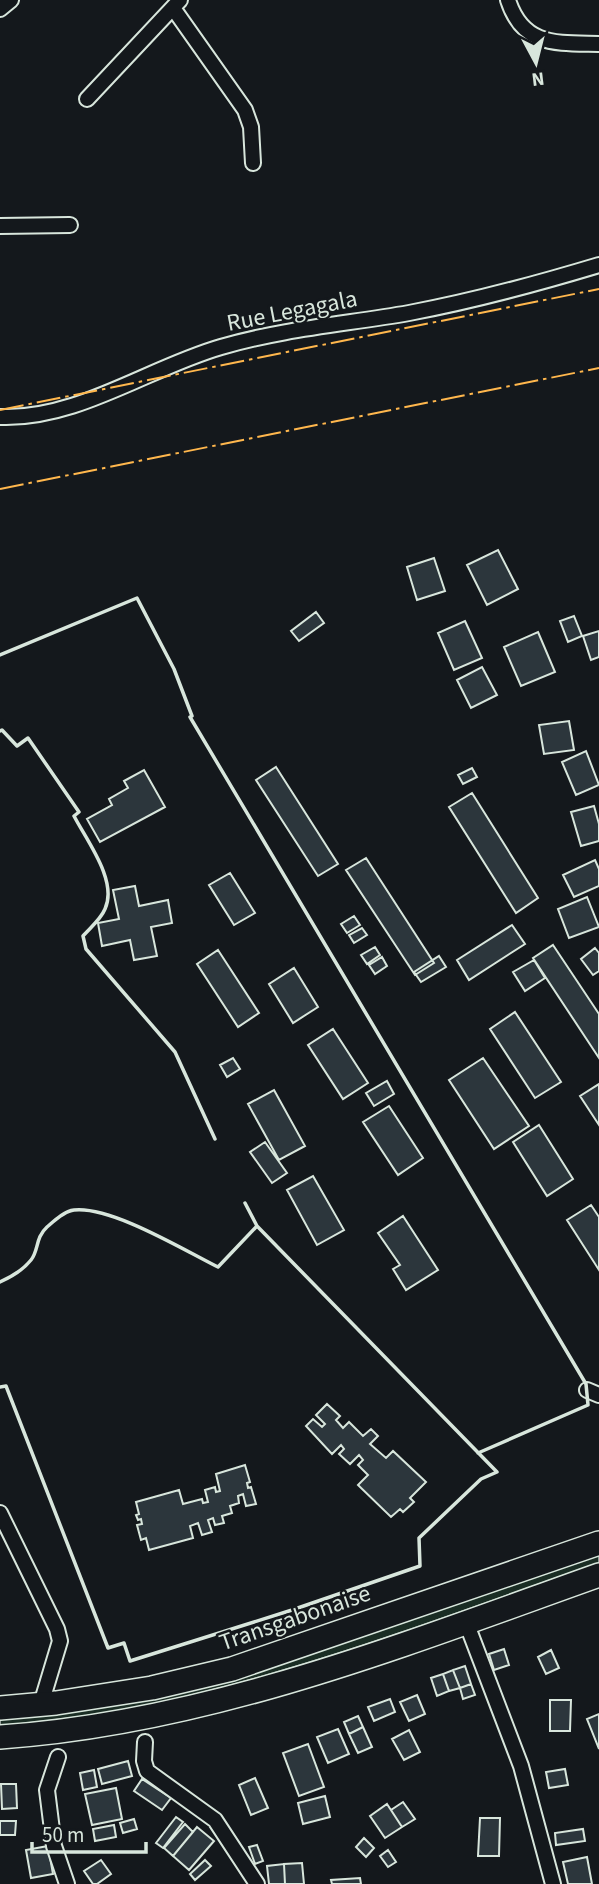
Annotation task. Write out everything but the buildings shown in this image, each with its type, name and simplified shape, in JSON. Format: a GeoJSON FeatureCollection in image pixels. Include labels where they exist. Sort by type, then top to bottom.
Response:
{"type":"FeatureCollection","features":[{"type":"Feature","properties":{"kind":"highway","name":"Transgabonaise"},"geometry":{"type":"LineString","coordinates":[[0,1708],[152,1688],[232,1669],[599,1543]]}},
{"type":"Feature","properties":{"kind":"highway"},"geometry":{"type":"LineString","coordinates":[[0,1737],[107,1725],[204,1704],[326,1669],[599,1575]]}},
{"type":"Feature","properties":{"kind":"street"},"geometry":{"type":"LineString","coordinates":[[0,9],[11,0]]}},
{"type":"Feature","properties":{"kind":"street"},"geometry":{"type":"LineString","coordinates":[[508,0],[514,19],[523,29],[541,38],[555,43],[599,44]]}},
{"type":"Feature","properties":{"kind":"street"},"geometry":{"type":"LineString","coordinates":[[87,99],[176,4],[245,110],[251,127],[253,163]]}},
{"type":"Feature","properties":{"kind":"street"},"geometry":{"type":"LineString","coordinates":[[0,226],[70,225]]}},
{"type":"Feature","properties":{"kind":"street","name":"Rue Legagala"},"geometry":{"type":"LineString","coordinates":[[0,417],[25,418],[76,404],[176,362],[220,347],[265,336],[471,300],[599,265]]}},
{"type":"Feature","properties":{"kind":"street"},"geometry":{"type":"LineString","coordinates":[[0,1513],[57,1629],[60,1641],[41,1704]]}},
{"type":"Feature","properties":{"kind":"street"},"geometry":{"type":"LineString","coordinates":[[466,1622],[521,1766],[553,1884]]}},
{"type":"Feature","properties":{"kind":"street"},"geometry":{"type":"LineString","coordinates":[[145,1742],[144,1761],[147,1771],[215,1820],[257,1884]]}},
{"type":"Feature","properties":{"kind":"street"},"geometry":{"type":"LineString","coordinates":[[58,1757],[47,1790],[54,1846],[67,1884]]}},
{"type":"Feature","properties":{"kind":"green space"},"geometry":{"type":"Polygon","coordinates":[[[599,1553],[599,1563],[380,1640],[270,1674],[138,1707],[0,1726],[0,1717],[58,1712],[599,1553]]]}},
{"type":"Feature","properties":{"kind":"wall"},"geometry":{"type":"LineString","coordinates":[[0,655],[137,598],[174,669],[192,716],[190,717],[586,1384],[588,1405],[478,1453]]}},
{"type":"Feature","properties":{"kind":"wall"},"geometry":{"type":"LineString","coordinates":[[0,731],[17,746],[28,738],[79,812],[74,816],[99,861],[108,898],[103,913],[83,936],[86,949],[175,1052],[215,1139]]}},
{"type":"Feature","properties":{"kind":"wall"},"geometry":{"type":"LineString","coordinates":[[0,1387],[6,1386],[108,1648],[124,1643],[130,1661],[420,1566],[419,1538],[481,1479],[497,1472],[257,1226],[245,1203]]}},
{"type":"Feature","properties":{"kind":"wall"},"geometry":{"type":"LineString","coordinates":[[0,1282],[28,1264],[47,1227],[74,1210],[107,1215],[126,1222],[218,1267],[257,1226]]}},
{"type":"Feature","properties":{"kind":"power"},"geometry":{"type":"LineString","coordinates":[[0,410],[599,289]]}},
{"type":"Feature","properties":{"kind":"power"},"geometry":{"type":"LineString","coordinates":[[0,489],[599,368]]}}]}
